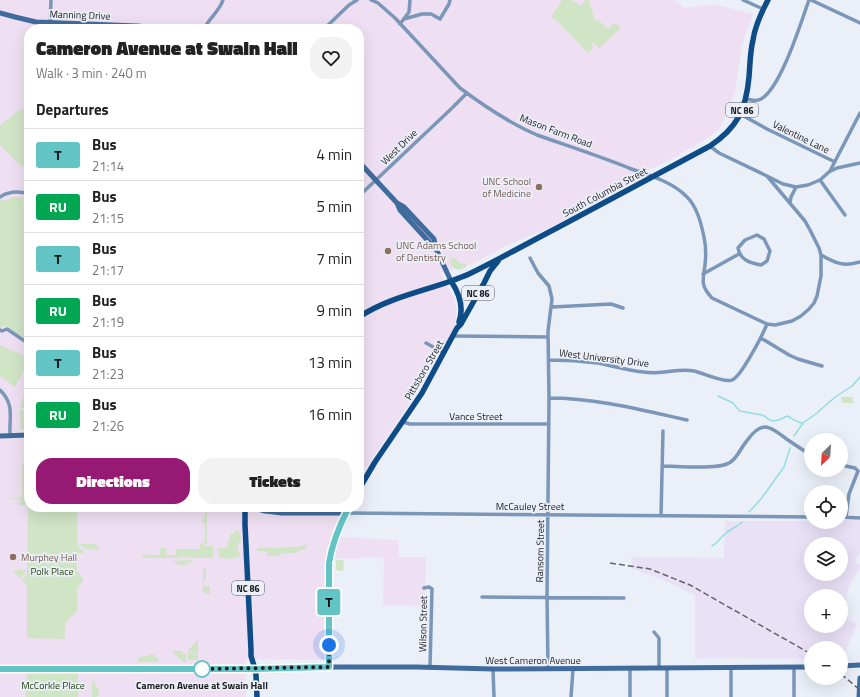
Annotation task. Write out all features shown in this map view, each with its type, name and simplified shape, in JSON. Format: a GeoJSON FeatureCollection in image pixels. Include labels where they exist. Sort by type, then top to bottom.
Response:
{"type":"FeatureCollection","features":[{"type":"Feature","properties":{"kind":"main road","name":"South Columbia Street"},"geometry":{"type":"LineString","coordinates":[[364,314],[393,300],[468,274],[653,177],[710,146],[725,136],[735,123],[746,99],[753,40],[757,24],[768,0]]}},
{"type":"Feature","properties":{"kind":"main road","name":"Pittsboro Street"},"geometry":{"type":"LineString","coordinates":[[364,481],[422,393],[457,328],[461,324],[490,271],[497,264],[500,258]]}},
{"type":"Feature","properties":{"kind":"main road"},"geometry":{"type":"LineString","coordinates":[[451,281],[455,286],[461,307],[461,318],[457,328]]}},
{"type":"Feature","properties":{"kind":"main road","name":"NC 86"},"geometry":{"type":"LineString","coordinates":[[246,512],[251,656],[255,669],[257,697]]}},
{"type":"Feature","properties":{"kind":"main road"},"geometry":{"type":"LineString","coordinates":[[329,667],[329,563],[332,548],[346,513]]}},
{"type":"Feature","properties":{"kind":"main road","name":"West Cameron Avenue"},"geometry":{"type":"LineString","coordinates":[[255,669],[329,667]]}},
{"type":"Feature","properties":{"kind":"street"},"geometry":{"type":"LineString","coordinates":[[50,23],[51,0]]}},
{"type":"Feature","properties":{"kind":"street"},"geometry":{"type":"LineString","coordinates":[[207,24],[219,10],[223,0]]}},
{"type":"Feature","properties":{"kind":"street"},"geometry":{"type":"LineString","coordinates":[[329,24],[349,5],[357,0]]}},
{"type":"Feature","properties":{"kind":"street","name":"Mason Farm Road"},"geometry":{"type":"LineString","coordinates":[[371,0],[386,9],[459,87],[496,113],[521,128],[537,135],[674,186],[687,197],[697,212],[702,226],[705,240],[703,274]]}},
{"type":"Feature","properties":{"kind":"street"},"geometry":{"type":"LineString","coordinates":[[400,24],[409,11],[410,0]]}},
{"type":"Feature","properties":{"kind":"street"},"geometry":{"type":"LineString","coordinates":[[404,19],[422,14],[431,14],[440,19],[450,0]]}},
{"type":"Feature","properties":{"kind":"street"},"geometry":{"type":"LineString","coordinates":[[743,0],[763,9]]}},
{"type":"Feature","properties":{"kind":"street"},"geometry":{"type":"LineString","coordinates":[[746,99],[754,101],[760,100],[767,95],[780,74],[791,50],[810,0],[860,23]]}},
{"type":"Feature","properties":{"kind":"street","name":"Manning Drive"},"geometry":{"type":"LineString","coordinates":[[0,13],[50,23],[79,24]]}},
{"type":"Feature","properties":{"kind":"street","name":"West Drive"},"geometry":{"type":"LineString","coordinates":[[364,191],[468,93]]}},
{"type":"Feature","properties":{"kind":"street"},"geometry":{"type":"LineString","coordinates":[[830,171],[860,113]]}},
{"type":"Feature","properties":{"kind":"street","name":"Valentine Lane"},"geometry":{"type":"LineString","coordinates":[[740,114],[835,162]]}},
{"type":"Feature","properties":{"kind":"street"},"geometry":{"type":"LineString","coordinates":[[710,146],[719,153],[783,184],[796,187],[808,185],[820,180],[830,171],[837,168],[860,163]]}},
{"type":"Feature","properties":{"kind":"street"},"geometry":{"type":"LineString","coordinates":[[364,167],[397,203],[404,207],[434,239],[436,249],[451,281]]}},
{"type":"Feature","properties":{"kind":"street"},"geometry":{"type":"LineString","coordinates":[[739,254],[703,274],[705,289],[712,298],[767,324],[776,325],[792,321],[800,316],[809,309],[818,296],[822,265],[819,248],[805,222],[767,176]]}},
{"type":"Feature","properties":{"kind":"street"},"geometry":{"type":"LineString","coordinates":[[820,180],[845,215]]}},
{"type":"Feature","properties":{"kind":"street"},"geometry":{"type":"LineString","coordinates":[[790,202],[796,187]]}},
{"type":"Feature","properties":{"kind":"street"},"geometry":{"type":"LineString","coordinates":[[0,197],[16,192],[24,193]]}},
{"type":"Feature","properties":{"kind":"street"},"geometry":{"type":"LineString","coordinates":[[757,236],[764,239],[770,251],[767,261],[761,266],[751,264],[739,254],[738,248],[745,240],[757,236]]}},
{"type":"Feature","properties":{"kind":"street"},"geometry":{"type":"LineString","coordinates":[[821,255],[836,263],[851,264],[860,262]]}},
{"type":"Feature","properties":{"kind":"street","name":"Ransom Street"},"geometry":{"type":"LineString","coordinates":[[530,258],[538,273],[549,286],[552,294],[552,307],[549,318],[548,337],[548,668]]}},
{"type":"Feature","properties":{"kind":"street"},"geometry":{"type":"LineString","coordinates":[[552,307],[611,304],[623,308]]}},
{"type":"Feature","properties":{"kind":"street","name":"West University Drive"},"geometry":{"type":"LineString","coordinates":[[549,360],[598,363],[626,370],[642,372],[687,370],[700,372],[727,381],[736,378],[753,352],[767,324]]}},
{"type":"Feature","properties":{"kind":"street"},"geometry":{"type":"LineString","coordinates":[[0,330],[2,331],[8,329],[24,340]]}},
{"type":"Feature","properties":{"kind":"street","name":"West University Drive"},"geometry":{"type":"LineString","coordinates":[[453,336],[548,337]]}},
{"type":"Feature","properties":{"kind":"street"},"geometry":{"type":"LineString","coordinates":[[761,338],[789,355],[822,366]]}},
{"type":"Feature","properties":{"kind":"street"},"geometry":{"type":"LineString","coordinates":[[426,343],[444,353]]}},
{"type":"Feature","properties":{"kind":"street"},"geometry":{"type":"LineString","coordinates":[[0,390],[7,398],[10,409],[10,435]]}},
{"type":"Feature","properties":{"kind":"street"},"geometry":{"type":"LineString","coordinates":[[549,398],[566,398],[598,402],[687,420]]}},
{"type":"Feature","properties":{"kind":"street","name":"Vance Street"},"geometry":{"type":"LineString","coordinates":[[403,422],[410,424],[549,424]]}},
{"type":"Feature","properties":{"kind":"street"},"geometry":{"type":"LineString","coordinates":[[662,466],[724,466],[734,460],[754,432],[759,428],[764,427],[774,429],[804,451]]}},
{"type":"Feature","properties":{"kind":"street"},"geometry":{"type":"LineString","coordinates":[[661,516],[663,431]]}},
{"type":"Feature","properties":{"kind":"street"},"geometry":{"type":"LineString","coordinates":[[0,436],[24,435]]}},
{"type":"Feature","properties":{"kind":"street"},"geometry":{"type":"LineString","coordinates":[[848,466],[855,468],[858,471],[849,494],[848,502]]}},
{"type":"Feature","properties":{"kind":"street","name":"McCauley Street"},"geometry":{"type":"LineString","coordinates":[[273,512],[804,517]]}},
{"type":"Feature","properties":{"kind":"street"},"geometry":{"type":"LineString","coordinates":[[848,517],[860,518]]}},
{"type":"Feature","properties":{"kind":"street","name":"Wilson Street"},"geometry":{"type":"LineString","coordinates":[[424,588],[429,587],[432,589],[430,668]]}},
{"type":"Feature","properties":{"kind":"street"},"geometry":{"type":"LineString","coordinates":[[482,596],[624,598]]}},
{"type":"Feature","properties":{"kind":"street"},"geometry":{"type":"LineString","coordinates":[[654,632],[659,638],[660,643],[659,668]]}},
{"type":"Feature","properties":{"kind":"street"},"geometry":{"type":"LineString","coordinates":[[848,666],[860,665]]}},
{"type":"Feature","properties":{"kind":"street","name":"West Cameron Avenue"},"geometry":{"type":"LineString","coordinates":[[329,667],[494,669],[804,667]]}},
{"type":"Feature","properties":{"kind":"street"},"geometry":{"type":"LineString","coordinates":[[794,667],[794,697]]}},
{"type":"Feature","properties":{"kind":"street"},"geometry":{"type":"LineString","coordinates":[[571,697],[573,668]]}},
{"type":"Feature","properties":{"kind":"street"},"geometry":{"type":"LineString","coordinates":[[630,668],[630,697]]}},
{"type":"Feature","properties":{"kind":"street"},"geometry":{"type":"LineString","coordinates":[[667,668],[667,697]]}},
{"type":"Feature","properties":{"kind":"street"},"geometry":{"type":"LineString","coordinates":[[731,668],[731,697]]}},
{"type":"Feature","properties":{"kind":"street"},"geometry":{"type":"LineString","coordinates":[[0,669],[255,669]]}},
{"type":"Feature","properties":{"kind":"street"},"geometry":{"type":"LineString","coordinates":[[494,669],[494,697]]}},
{"type":"Feature","properties":{"kind":"street"},"geometry":{"type":"LineString","coordinates":[[859,697],[860,678]]}},
{"type":"Feature","properties":{"kind":"shaded area"},"geometry":{"type":"Polygon","coordinates":[[[0,0],[674,0],[684,8],[713,4],[753,14],[742,45],[735,92],[720,128],[709,137],[668,161],[643,172],[625,185],[555,225],[508,245],[474,263],[440,273],[453,296],[457,309],[454,329],[405,410],[364,472],[364,24],[24,24],[24,512],[342,512],[333,530],[342,537],[398,540],[399,557],[426,557],[425,606],[383,605],[384,558],[327,558],[326,660],[245,659],[246,697],[0,697],[0,0]]]}},
{"type":"Feature","properties":{"kind":"shaded area"},"geometry":{"type":"Polygon","coordinates":[[[860,520],[860,552],[854,561],[860,565],[860,567],[848,591],[848,589],[804,589],[804,633],[848,633],[848,619],[857,624],[848,645],[848,641],[804,641],[804,659],[695,659],[695,595],[661,579],[632,569],[631,557],[724,558],[725,521],[804,521],[804,529],[848,529],[848,521],[860,520]]]}},
{"type":"Feature","properties":{"kind":"green space"},"geometry":{"type":"Polygon","coordinates":[[[562,0],[571,0],[582,6],[585,0],[589,0],[595,21],[598,20],[608,29],[614,23],[620,27],[620,29],[599,48],[594,43],[592,44],[593,48],[588,53],[558,22],[551,17],[562,0]]]}},
{"type":"Feature","properties":{"kind":"green space"},"geometry":{"type":"Polygon","coordinates":[[[24,109],[24,167],[21,166],[0,145],[0,125],[19,110],[24,109]]]}},
{"type":"Feature","properties":{"kind":"green space"},"geometry":{"type":"Polygon","coordinates":[[[13,197],[24,197],[24,339],[4,325],[0,329],[0,201],[2,199],[4,201],[13,197]]]}},
{"type":"Feature","properties":{"kind":"green space"},"geometry":{"type":"Polygon","coordinates":[[[453,258],[461,264],[464,263],[467,266],[461,269],[454,268],[449,261],[453,258]]]}},
{"type":"Feature","properties":{"kind":"green space"},"geometry":{"type":"Polygon","coordinates":[[[0,345],[24,356],[24,370],[15,387],[0,376],[0,345]]]}},
{"type":"Feature","properties":{"kind":"green space"},"geometry":{"type":"Polygon","coordinates":[[[24,395],[24,408],[20,408],[24,395]]]}},
{"type":"Feature","properties":{"kind":"green space"},"geometry":{"type":"Polygon","coordinates":[[[841,397],[852,397],[854,403],[842,403],[841,397]]]}},
{"type":"Feature","properties":{"kind":"green space"},"geometry":{"type":"Polygon","coordinates":[[[20,410],[24,410],[24,429],[20,429],[20,410]]]}},
{"type":"Feature","properties":{"kind":"green space"},"geometry":{"type":"Polygon","coordinates":[[[22,463],[24,463],[24,505],[19,505],[19,503],[21,503],[20,499],[10,499],[22,498],[22,463]]]}},
{"type":"Feature","properties":{"kind":"green space","name":"Polk Place"},"geometry":{"type":"Polygon","coordinates":[[[28,512],[77,512],[77,545],[85,553],[79,553],[77,559],[77,572],[84,580],[77,589],[77,611],[65,623],[65,639],[27,638],[27,587],[22,580],[27,574],[28,512]]]}},
{"type":"Feature","properties":{"kind":"green space"},"geometry":{"type":"Polygon","coordinates":[[[205,512],[207,512],[207,544],[202,541],[205,541],[205,523],[202,523],[202,519],[205,518],[205,512]]]}},
{"type":"Feature","properties":{"kind":"green space"},"geometry":{"type":"Polygon","coordinates":[[[235,530],[240,531],[241,542],[238,543],[238,552],[240,552],[240,556],[233,558],[218,558],[219,553],[217,549],[228,547],[227,541],[231,541],[230,534],[234,534],[235,530]]]}},
{"type":"Feature","properties":{"kind":"green space"},"geometry":{"type":"Polygon","coordinates":[[[201,543],[206,546],[213,546],[213,558],[187,558],[184,556],[180,558],[142,557],[143,553],[146,555],[160,555],[160,548],[166,548],[167,555],[176,555],[176,549],[200,549],[201,543]]]}},
{"type":"Feature","properties":{"kind":"green space"},"geometry":{"type":"Polygon","coordinates":[[[78,544],[97,544],[99,550],[86,549],[78,544]]]}},
{"type":"Feature","properties":{"kind":"green space"},"geometry":{"type":"Polygon","coordinates":[[[306,544],[306,549],[295,553],[280,554],[278,556],[267,556],[267,552],[265,551],[257,551],[258,548],[298,547],[306,544]]]}},
{"type":"Feature","properties":{"kind":"green space"},"geometry":{"type":"Polygon","coordinates":[[[193,560],[182,566],[172,561],[193,560]]]}},
{"type":"Feature","properties":{"kind":"green space"},"geometry":{"type":"Polygon","coordinates":[[[336,560],[344,560],[343,571],[336,570],[336,560]]]}},
{"type":"Feature","properties":{"kind":"green space"},"geometry":{"type":"Polygon","coordinates":[[[206,567],[206,579],[204,580],[204,586],[210,586],[210,594],[203,593],[203,569],[206,567]]]}},
{"type":"Feature","properties":{"kind":"green space"},"geometry":{"type":"Polygon","coordinates":[[[13,570],[25,570],[26,572],[20,579],[13,570]]]}},
{"type":"Feature","properties":{"kind":"green space"},"geometry":{"type":"Polygon","coordinates":[[[198,640],[198,655],[188,651],[198,640]]]}},
{"type":"Feature","properties":{"kind":"green space"},"geometry":{"type":"Polygon","coordinates":[[[183,651],[183,654],[186,654],[186,662],[183,662],[172,652],[183,651]]]}},
{"type":"Feature","properties":{"kind":"green space"},"geometry":{"type":"Polygon","coordinates":[[[188,652],[198,656],[198,660],[188,660],[188,652]]]}},
{"type":"Feature","properties":{"kind":"green space"},"geometry":{"type":"Polygon","coordinates":[[[153,654],[159,660],[158,662],[138,662],[138,658],[153,654]]]}},
{"type":"Feature","properties":{"kind":"green space","name":"McCorkle Place"},"geometry":{"type":"Polygon","coordinates":[[[27,673],[78,673],[78,697],[26,697],[27,673]]]}},
{"type":"Feature","properties":{"kind":"green space"},"geometry":{"type":"Polygon","coordinates":[[[92,678],[100,694],[96,697],[92,697],[92,678]]]}},
{"type":"Feature","properties":{"kind":"waterway"},"geometry":{"type":"LineString","coordinates":[[794,436],[803,423],[834,398],[852,386],[860,377]]}},
{"type":"Feature","properties":{"kind":"waterway"},"geometry":{"type":"LineString","coordinates":[[718,396],[733,403],[740,411],[762,415],[772,421],[779,420],[787,416],[803,423]]}},
{"type":"Feature","properties":{"kind":"waterway"},"geometry":{"type":"LineString","coordinates":[[749,512],[761,499],[784,467],[790,448]]}},
{"type":"Feature","properties":{"kind":"waterway"},"geometry":{"type":"LineString","coordinates":[[712,546],[727,532],[742,522]]}},
{"type":"Feature","properties":{"kind":"railway"},"geometry":{"type":"LineString","coordinates":[[610,563],[650,569],[690,585],[804,650]]}},
{"type":"Feature","properties":{"kind":"railway"},"geometry":{"type":"LineString","coordinates":[[848,680],[860,690]]}},
{"type":"Feature","properties":{"kind":"bus line","name":"T"},"geometry":{"type":"LineString","coordinates":[[0,669],[255,669],[329,667],[329,563],[332,548],[347,512]]}},
{"type":"Feature","properties":{"kind":"place","name":"UNC School of Medicine"},"geometry":{"type":"Point","coordinates":[539,187]}},
{"type":"Feature","properties":{"kind":"place","name":"UNC Adams School of Dentistry"},"geometry":{"type":"Point","coordinates":[388,251]}},
{"type":"Feature","properties":{"kind":"place","name":"Murphey Hall"},"geometry":{"type":"Point","coordinates":[13,557]}},
{"type":"Feature","properties":{"kind":"place","name":"Cameron Avenue at Swain Hall"},"geometry":{"type":"Point","coordinates":[202,669]}},
{"type":"Feature","properties":{"kind":"route"},"geometry":{"type":"LineString","coordinates":[[202,669],[200,669],[329,667],[329,645]]}}]}
